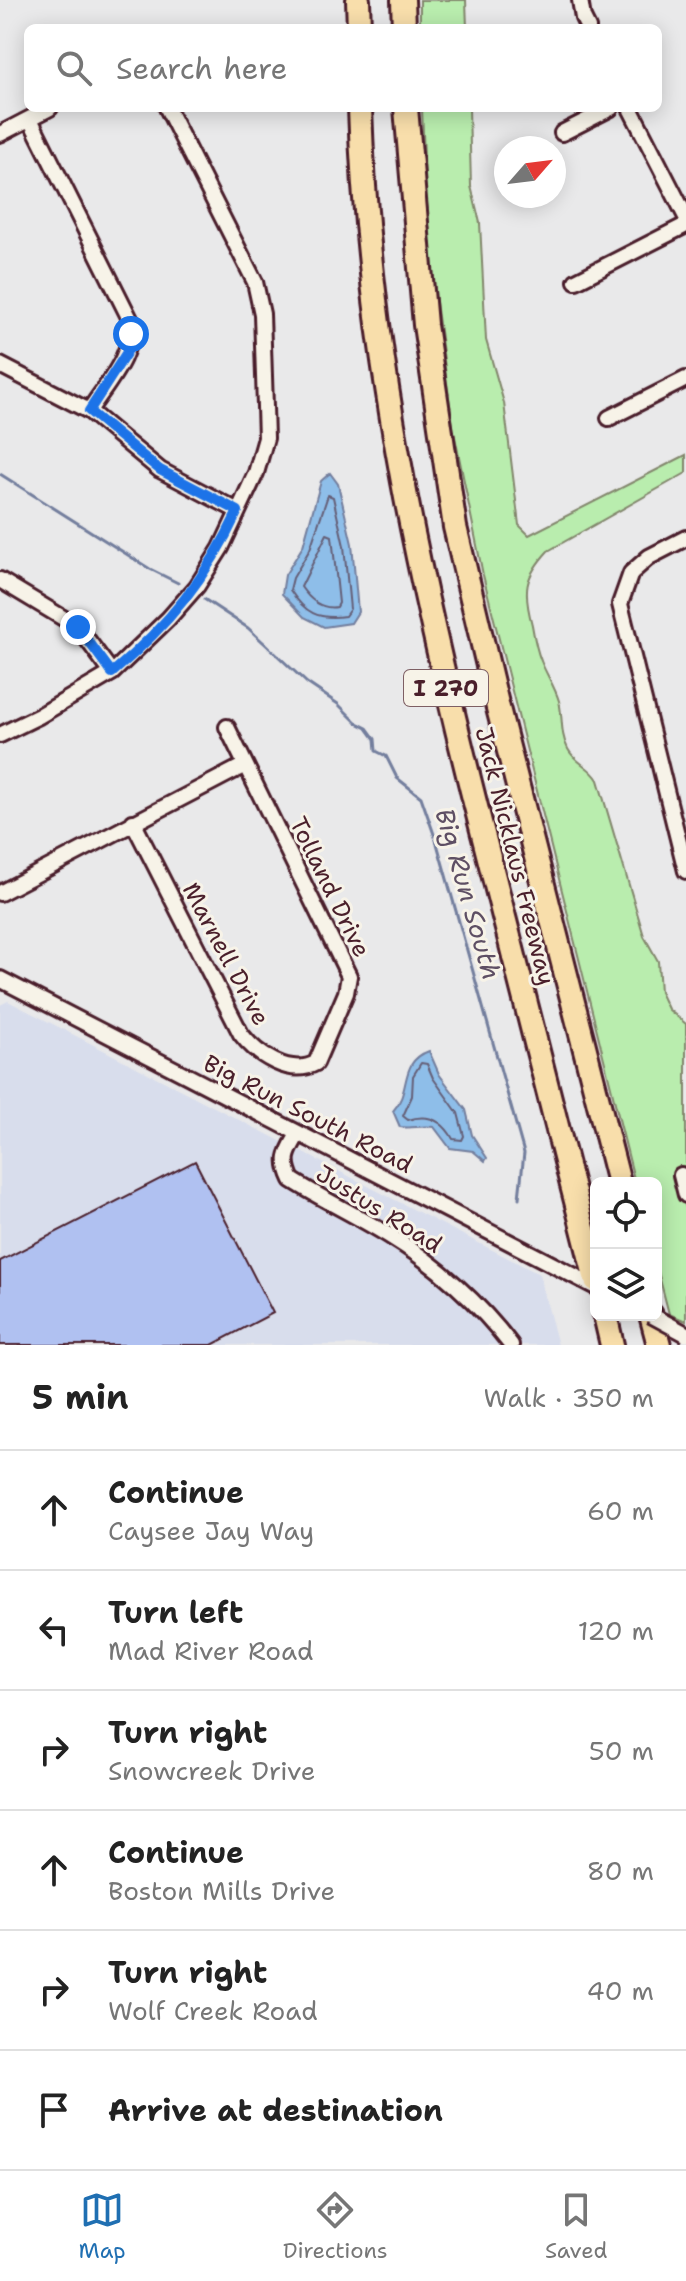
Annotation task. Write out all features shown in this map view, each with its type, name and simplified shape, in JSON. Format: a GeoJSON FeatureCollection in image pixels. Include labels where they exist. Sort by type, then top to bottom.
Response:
{"type":"FeatureCollection","features":[{"type":"Feature","properties":{"kind":"highway"},"geometry":{"type":"LineString","coordinates":[[358,0],[359,24]]}},
{"type":"Feature","properties":{"kind":"highway"},"geometry":{"type":"LineString","coordinates":[[403,0],[404,24]]}},
{"type":"Feature","properties":{"kind":"highway","name":"Jack Nicklaus Freeway"},"geometry":{"type":"LineString","coordinates":[[360,112],[377,315],[404,494],[453,715],[590,1256]]}},
{"type":"Feature","properties":{"kind":"highway","name":"Jack Nicklaus Freeway"},"geometry":{"type":"LineString","coordinates":[[406,112],[425,325],[455,527],[617,1177]]}},
{"type":"Feature","properties":{"kind":"highway"},"geometry":{"type":"LineString","coordinates":[[606,1321],[612,1345]]}},
{"type":"Feature","properties":{"kind":"highway"},"geometry":{"type":"LineString","coordinates":[[653,1321],[659,1345]]}},
{"type":"Feature","properties":{"kind":"street"},"geometry":{"type":"LineString","coordinates":[[580,0],[586,24]]}},
{"type":"Feature","properties":{"kind":"street"},"geometry":{"type":"LineString","coordinates":[[0,134],[43,112]]}},
{"type":"Feature","properties":{"kind":"street"},"geometry":{"type":"LineString","coordinates":[[0,735],[112,673],[197,586],[221,548],[256,473],[266,438],[267,393],[260,297],[169,112]]}},
{"type":"Feature","properties":{"kind":"street"},"geometry":{"type":"LineString","coordinates":[[562,133],[603,112]]}},
{"type":"Feature","properties":{"kind":"street"},"geometry":{"type":"LineString","coordinates":[[632,112],[686,217]]}},
{"type":"Feature","properties":{"kind":"street"},"geometry":{"type":"LineString","coordinates":[[30,119],[130,319],[127,352],[89,411]]}},
{"type":"Feature","properties":{"kind":"street"},"geometry":{"type":"LineString","coordinates":[[576,281],[686,225]]}},
{"type":"Feature","properties":{"kind":"street"},"geometry":{"type":"LineString","coordinates":[[0,365],[89,411],[160,470],[238,511]]}},
{"type":"Feature","properties":{"kind":"street"},"geometry":{"type":"LineString","coordinates":[[609,418],[686,379]]}},
{"type":"Feature","properties":{"kind":"street"},"geometry":{"type":"LineString","coordinates":[[686,538],[649,557],[631,573],[620,604],[686,871]]}},
{"type":"Feature","properties":{"kind":"street"},"geometry":{"type":"LineString","coordinates":[[0,580],[78,627],[112,673]]}},
{"type":"Feature","properties":{"kind":"street","name":"Tolland Drive"},"geometry":{"type":"LineString","coordinates":[[227,727],[349,976],[346,993],[320,1060],[312,1066]]}},
{"type":"Feature","properties":{"kind":"street"},"geometry":{"type":"LineString","coordinates":[[0,893],[245,765]]}},
{"type":"Feature","properties":{"kind":"street","name":"Marnell Drive"},"geometry":{"type":"LineString","coordinates":[[133,822],[241,1034],[261,1055],[297,1069],[312,1066]]}},
{"type":"Feature","properties":{"kind":"street","name":"Big Run South Road"},"geometry":{"type":"LineString","coordinates":[[0,979],[590,1284]]}},
{"type":"Feature","properties":{"kind":"street","name":"Justus Road"},"geometry":{"type":"LineString","coordinates":[[298,1134],[287,1154],[286,1167],[292,1180],[395,1239],[418,1256],[472,1302],[511,1345]]}},
{"type":"Feature","properties":{"kind":"street"},"geometry":{"type":"LineString","coordinates":[[681,1175],[686,1195]]}},
{"type":"Feature","properties":{"kind":"street"},"geometry":{"type":"LineString","coordinates":[[662,1321],[686,1334]]}},
{"type":"Feature","properties":{"kind":"shaded area"},"geometry":{"type":"Polygon","coordinates":[[[8,1001],[539,1274],[558,1345],[0,1345],[0,1005],[8,1001]]]}},
{"type":"Feature","properties":{"kind":"green space"},"geometry":{"type":"Polygon","coordinates":[[[420,0],[466,0],[467,24],[420,24],[420,0]]]}},
{"type":"Feature","properties":{"kind":"green space"},"geometry":{"type":"Polygon","coordinates":[[[422,112],[469,112],[471,186],[480,223],[486,340],[504,403],[519,525],[529,535],[686,455],[686,473],[548,551],[530,577],[527,594],[538,652],[559,701],[565,743],[571,754],[598,780],[644,936],[658,961],[660,992],[668,1009],[686,1024],[686,1167],[677,1172],[686,1208],[686,1321],[669,1314],[662,1287],[662,1177],[634,1177],[483,575],[453,427],[436,302],[422,112]]]}},
{"type":"Feature","properties":{"kind":"water"},"geometry":{"type":"Polygon","coordinates":[[[330,473],[338,484],[352,544],[358,612],[351,623],[324,627],[304,617],[282,594],[285,575],[303,546],[321,481],[330,473]]]}},
{"type":"Feature","properties":{"kind":"water"},"geometry":{"type":"Polygon","coordinates":[[[429,1051],[439,1074],[466,1110],[472,1135],[487,1158],[485,1161],[473,1151],[450,1148],[434,1127],[400,1127],[393,1111],[399,1103],[413,1062],[429,1051]]]}},
{"type":"Feature","properties":{"kind":"building"},"geometry":{"type":"Polygon","coordinates":[[[195,1161],[273,1313],[212,1345],[0,1345],[0,1261],[195,1161]]]}},
{"type":"Feature","properties":{"kind":"waterway","name":"Big Run South"},"geometry":{"type":"LineString","coordinates":[[0,474],[150,569],[178,583]]}},
{"type":"Feature","properties":{"kind":"waterway","name":"Big Run South"},"geometry":{"type":"LineString","coordinates":[[204,599],[248,628],[307,683],[367,728],[375,739],[376,751],[386,756],[397,778],[421,797],[436,840],[524,1153],[519,1198]]}},
{"type":"Feature","properties":{"kind":"route"},"geometry":{"type":"LineString","coordinates":[[78,627],[112,673],[197,586],[221,548],[238,511],[160,470],[89,411],[127,352],[131,334]]}}]}
